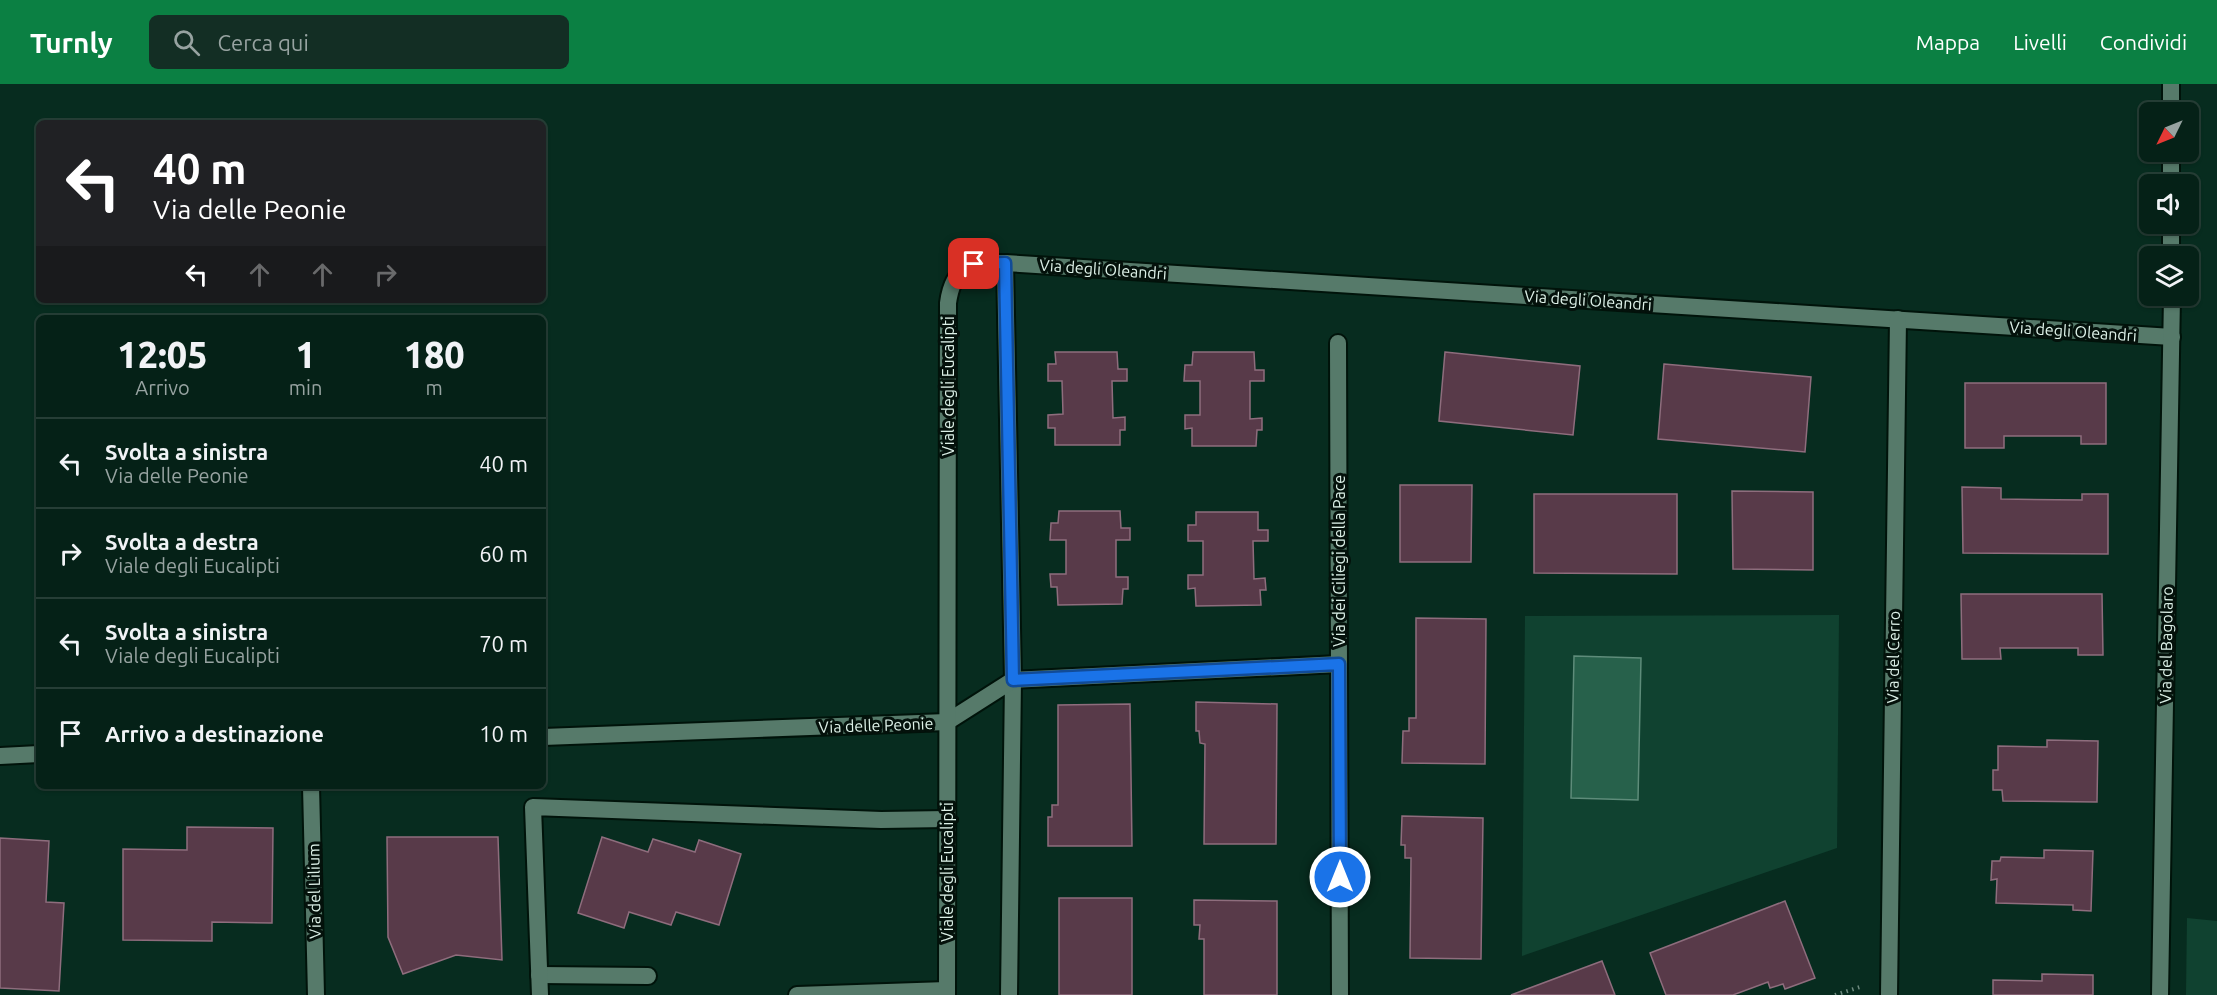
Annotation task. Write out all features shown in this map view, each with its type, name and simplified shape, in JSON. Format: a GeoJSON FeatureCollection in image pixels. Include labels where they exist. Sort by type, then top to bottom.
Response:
{"type":"FeatureCollection","features":[{"type":"Feature","properties":{"kind":"street"},"geometry":{"type":"LineString","coordinates":[[2171,84],[2171,102]]}},
{"type":"Feature","properties":{"kind":"street","name":"Viale degli Eucalipti"},"geometry":{"type":"LineString","coordinates":[[947,993],[948,303],[952,283],[965,269],[983,262],[1005,263]]}},
{"type":"Feature","properties":{"kind":"street"},"geometry":{"type":"LineString","coordinates":[[1005,263],[1013,680],[1009,995]]}},
{"type":"Feature","properties":{"kind":"street","name":"Via degli Oleandri"},"geometry":{"type":"LineString","coordinates":[[1005,263],[2172,337]]}},
{"type":"Feature","properties":{"kind":"street","name":"Via del Bagolaro"},"geometry":{"type":"LineString","coordinates":[[2160,995],[2172,306]]}},
{"type":"Feature","properties":{"kind":"street","name":"Via del Cerro"},"geometry":{"type":"LineString","coordinates":[[1889,995],[1898,319]]}},
{"type":"Feature","properties":{"kind":"street","name":"Via dei Ciliegi della Pace"},"geometry":{"type":"LineString","coordinates":[[1338,343],[1340,995]]}},
{"type":"Feature","properties":{"kind":"street"},"geometry":{"type":"LineString","coordinates":[[1013,680],[1339,664]]}},
{"type":"Feature","properties":{"kind":"street","name":"Via delle Peonie"},"geometry":{"type":"LineString","coordinates":[[546,737],[948,722],[1013,680]]}},
{"type":"Feature","properties":{"kind":"street"},"geometry":{"type":"LineString","coordinates":[[0,756],[36,754]]}},
{"type":"Feature","properties":{"kind":"street","name":"Via del Lilium"},"geometry":{"type":"LineString","coordinates":[[311,789],[316,995]]}},
{"type":"Feature","properties":{"kind":"street"},"geometry":{"type":"LineString","coordinates":[[540,995],[533,807],[881,820],[947,819]]}},
{"type":"Feature","properties":{"kind":"street"},"geometry":{"type":"LineString","coordinates":[[539,975],[648,976]]}},
{"type":"Feature","properties":{"kind":"street"},"geometry":{"type":"LineString","coordinates":[[797,995],[947,993]]}},
{"type":"Feature","properties":{"kind":"shaded area"},"geometry":{"type":"Polygon","coordinates":[[[1839,615],[1837,848],[1522,956],[1525,616],[1839,615]]]}},
{"type":"Feature","properties":{"kind":"shaded area"},"geometry":{"type":"Polygon","coordinates":[[[1574,656],[1641,658],[1638,800],[1571,798],[1574,656]]]}},
{"type":"Feature","properties":{"kind":"shaded area"},"geometry":{"type":"Polygon","coordinates":[[[2187,918],[2217,921],[2217,995],[2186,995],[2187,918]]]}},
{"type":"Feature","properties":{"kind":"building"},"geometry":{"type":"Polygon","coordinates":[[[1055,352],[1117,352],[1118,369],[1127,369],[1127,381],[1112,381],[1113,418],[1125,417],[1125,430],[1120,430],[1120,445],[1055,445],[1055,428],[1048,428],[1048,415],[1063,414],[1062,381],[1048,381],[1048,364],[1056,364],[1055,352]]]}},
{"type":"Feature","properties":{"kind":"building"},"geometry":{"type":"Polygon","coordinates":[[[1193,352],[1254,352],[1255,370],[1264,370],[1264,381],[1250,381],[1250,419],[1262,418],[1262,430],[1257,430],[1256,446],[1192,446],[1192,428],[1185,429],[1185,415],[1200,415],[1200,381],[1184,381],[1185,365],[1192,365],[1193,352]]]}},
{"type":"Feature","properties":{"kind":"building"},"geometry":{"type":"Polygon","coordinates":[[[1445,352],[1580,366],[1573,435],[1439,421],[1445,352]]]}},
{"type":"Feature","properties":{"kind":"building"},"geometry":{"type":"Polygon","coordinates":[[[1664,364],[1811,377],[1805,452],[1658,439],[1664,364]]]}},
{"type":"Feature","properties":{"kind":"building"},"geometry":{"type":"Polygon","coordinates":[[[1965,383],[2106,383],[2106,444],[2081,444],[2081,436],[2004,436],[2004,448],[1965,448],[1965,383]]]}},
{"type":"Feature","properties":{"kind":"building"},"geometry":{"type":"Polygon","coordinates":[[[1400,485],[1472,485],[1471,562],[1400,562],[1400,485]]]}},
{"type":"Feature","properties":{"kind":"building"},"geometry":{"type":"Polygon","coordinates":[[[1962,487],[2001,488],[2001,499],[2082,500],[2082,494],[2108,494],[2108,554],[1963,553],[1962,487]]]}},
{"type":"Feature","properties":{"kind":"building"},"geometry":{"type":"Polygon","coordinates":[[[1732,491],[1813,492],[1813,570],[1733,569],[1732,491]]]}},
{"type":"Feature","properties":{"kind":"building"},"geometry":{"type":"Polygon","coordinates":[[[1534,494],[1677,494],[1677,574],[1534,573],[1534,494]]]}},
{"type":"Feature","properties":{"kind":"building"},"geometry":{"type":"Polygon","coordinates":[[[1059,511],[1120,511],[1121,528],[1130,528],[1130,540],[1116,540],[1116,577],[1128,577],[1128,589],[1123,589],[1122,604],[1058,605],[1057,587],[1051,587],[1050,574],[1066,574],[1066,540],[1050,540],[1051,523],[1058,523],[1059,511]]]}},
{"type":"Feature","properties":{"kind":"building"},"geometry":{"type":"Polygon","coordinates":[[[1196,512],[1258,512],[1258,530],[1268,530],[1268,541],[1253,541],[1254,579],[1265,578],[1266,590],[1260,590],[1261,605],[1196,606],[1195,588],[1188,589],[1188,575],[1203,575],[1203,541],[1188,541],[1188,525],[1196,525],[1196,512]]]}},
{"type":"Feature","properties":{"kind":"building"},"geometry":{"type":"Polygon","coordinates":[[[1961,594],[2102,594],[2103,655],[2078,655],[2078,648],[2000,648],[2001,659],[1962,659],[1961,594]]]}},
{"type":"Feature","properties":{"kind":"building"},"geometry":{"type":"Polygon","coordinates":[[[1416,618],[1486,619],[1485,764],[1402,763],[1403,731],[1409,731],[1409,718],[1416,718],[1416,618]]]}},
{"type":"Feature","properties":{"kind":"building"},"geometry":{"type":"Polygon","coordinates":[[[1196,702],[1277,704],[1276,844],[1204,844],[1205,744],[1200,743],[1199,731],[1196,731],[1196,702]]]}},
{"type":"Feature","properties":{"kind":"building"},"geometry":{"type":"Polygon","coordinates":[[[1130,704],[1132,846],[1048,846],[1048,817],[1052,817],[1052,805],[1058,805],[1058,705],[1130,704]]]}},
{"type":"Feature","properties":{"kind":"building"},"geometry":{"type":"Polygon","coordinates":[[[2047,740],[2098,741],[2097,802],[2003,801],[2002,790],[1993,790],[1993,770],[1998,770],[1998,746],[2047,747],[2047,740]]]}},
{"type":"Feature","properties":{"kind":"building"},"geometry":{"type":"Polygon","coordinates":[[[1402,816],[1483,818],[1481,959],[1410,958],[1411,858],[1405,858],[1405,845],[1401,845],[1402,816]]]}},
{"type":"Feature","properties":{"kind":"building"},"geometry":{"type":"Polygon","coordinates":[[[187,827],[273,828],[272,923],[212,922],[212,941],[123,940],[123,849],[187,850],[187,827]]]}},
{"type":"Feature","properties":{"kind":"building"},"geometry":{"type":"Polygon","coordinates":[[[387,837],[498,837],[502,960],[456,955],[403,974],[388,937],[387,837]]]}},
{"type":"Feature","properties":{"kind":"building"},"geometry":{"type":"Polygon","coordinates":[[[602,837],[648,852],[653,839],[695,852],[699,840],[741,854],[719,925],[676,912],[671,925],[629,912],[624,928],[578,913],[602,837]]]}},
{"type":"Feature","properties":{"kind":"building"},"geometry":{"type":"Polygon","coordinates":[[[0,838],[49,841],[46,902],[64,903],[59,991],[0,988],[0,838]]]}},
{"type":"Feature","properties":{"kind":"building"},"geometry":{"type":"Polygon","coordinates":[[[2044,850],[2093,851],[2091,911],[2073,910],[2073,905],[1996,903],[1997,879],[1991,880],[1992,861],[2000,861],[2001,857],[2044,858],[2044,850]]]}},
{"type":"Feature","properties":{"kind":"building"},"geometry":{"type":"Polygon","coordinates":[[[1059,898],[1132,898],[1132,995],[1059,995],[1059,898]]]}},
{"type":"Feature","properties":{"kind":"building"},"geometry":{"type":"Polygon","coordinates":[[[1194,900],[1277,901],[1277,995],[1204,995],[1204,939],[1199,939],[1200,925],[1194,925],[1194,900]]]}},
{"type":"Feature","properties":{"kind":"building"},"geometry":{"type":"Polygon","coordinates":[[[1785,901],[1815,978],[1785,989],[1783,984],[1770,988],[1768,982],[1733,995],[1666,995],[1650,953],[1785,901]]]}},
{"type":"Feature","properties":{"kind":"building"},"geometry":{"type":"Polygon","coordinates":[[[1602,961],[1615,995],[1511,995],[1602,961]]]}},
{"type":"Feature","properties":{"kind":"building"},"geometry":{"type":"Polygon","coordinates":[[[2042,974],[2093,975],[2093,995],[1993,995],[1993,980],[2042,981],[2042,974]]]}},
{"type":"Feature","properties":{"kind":"route"},"geometry":{"type":"LineString","coordinates":[[974,264],[1005,263],[1013,680],[1339,664],[1340,877]]}}]}
